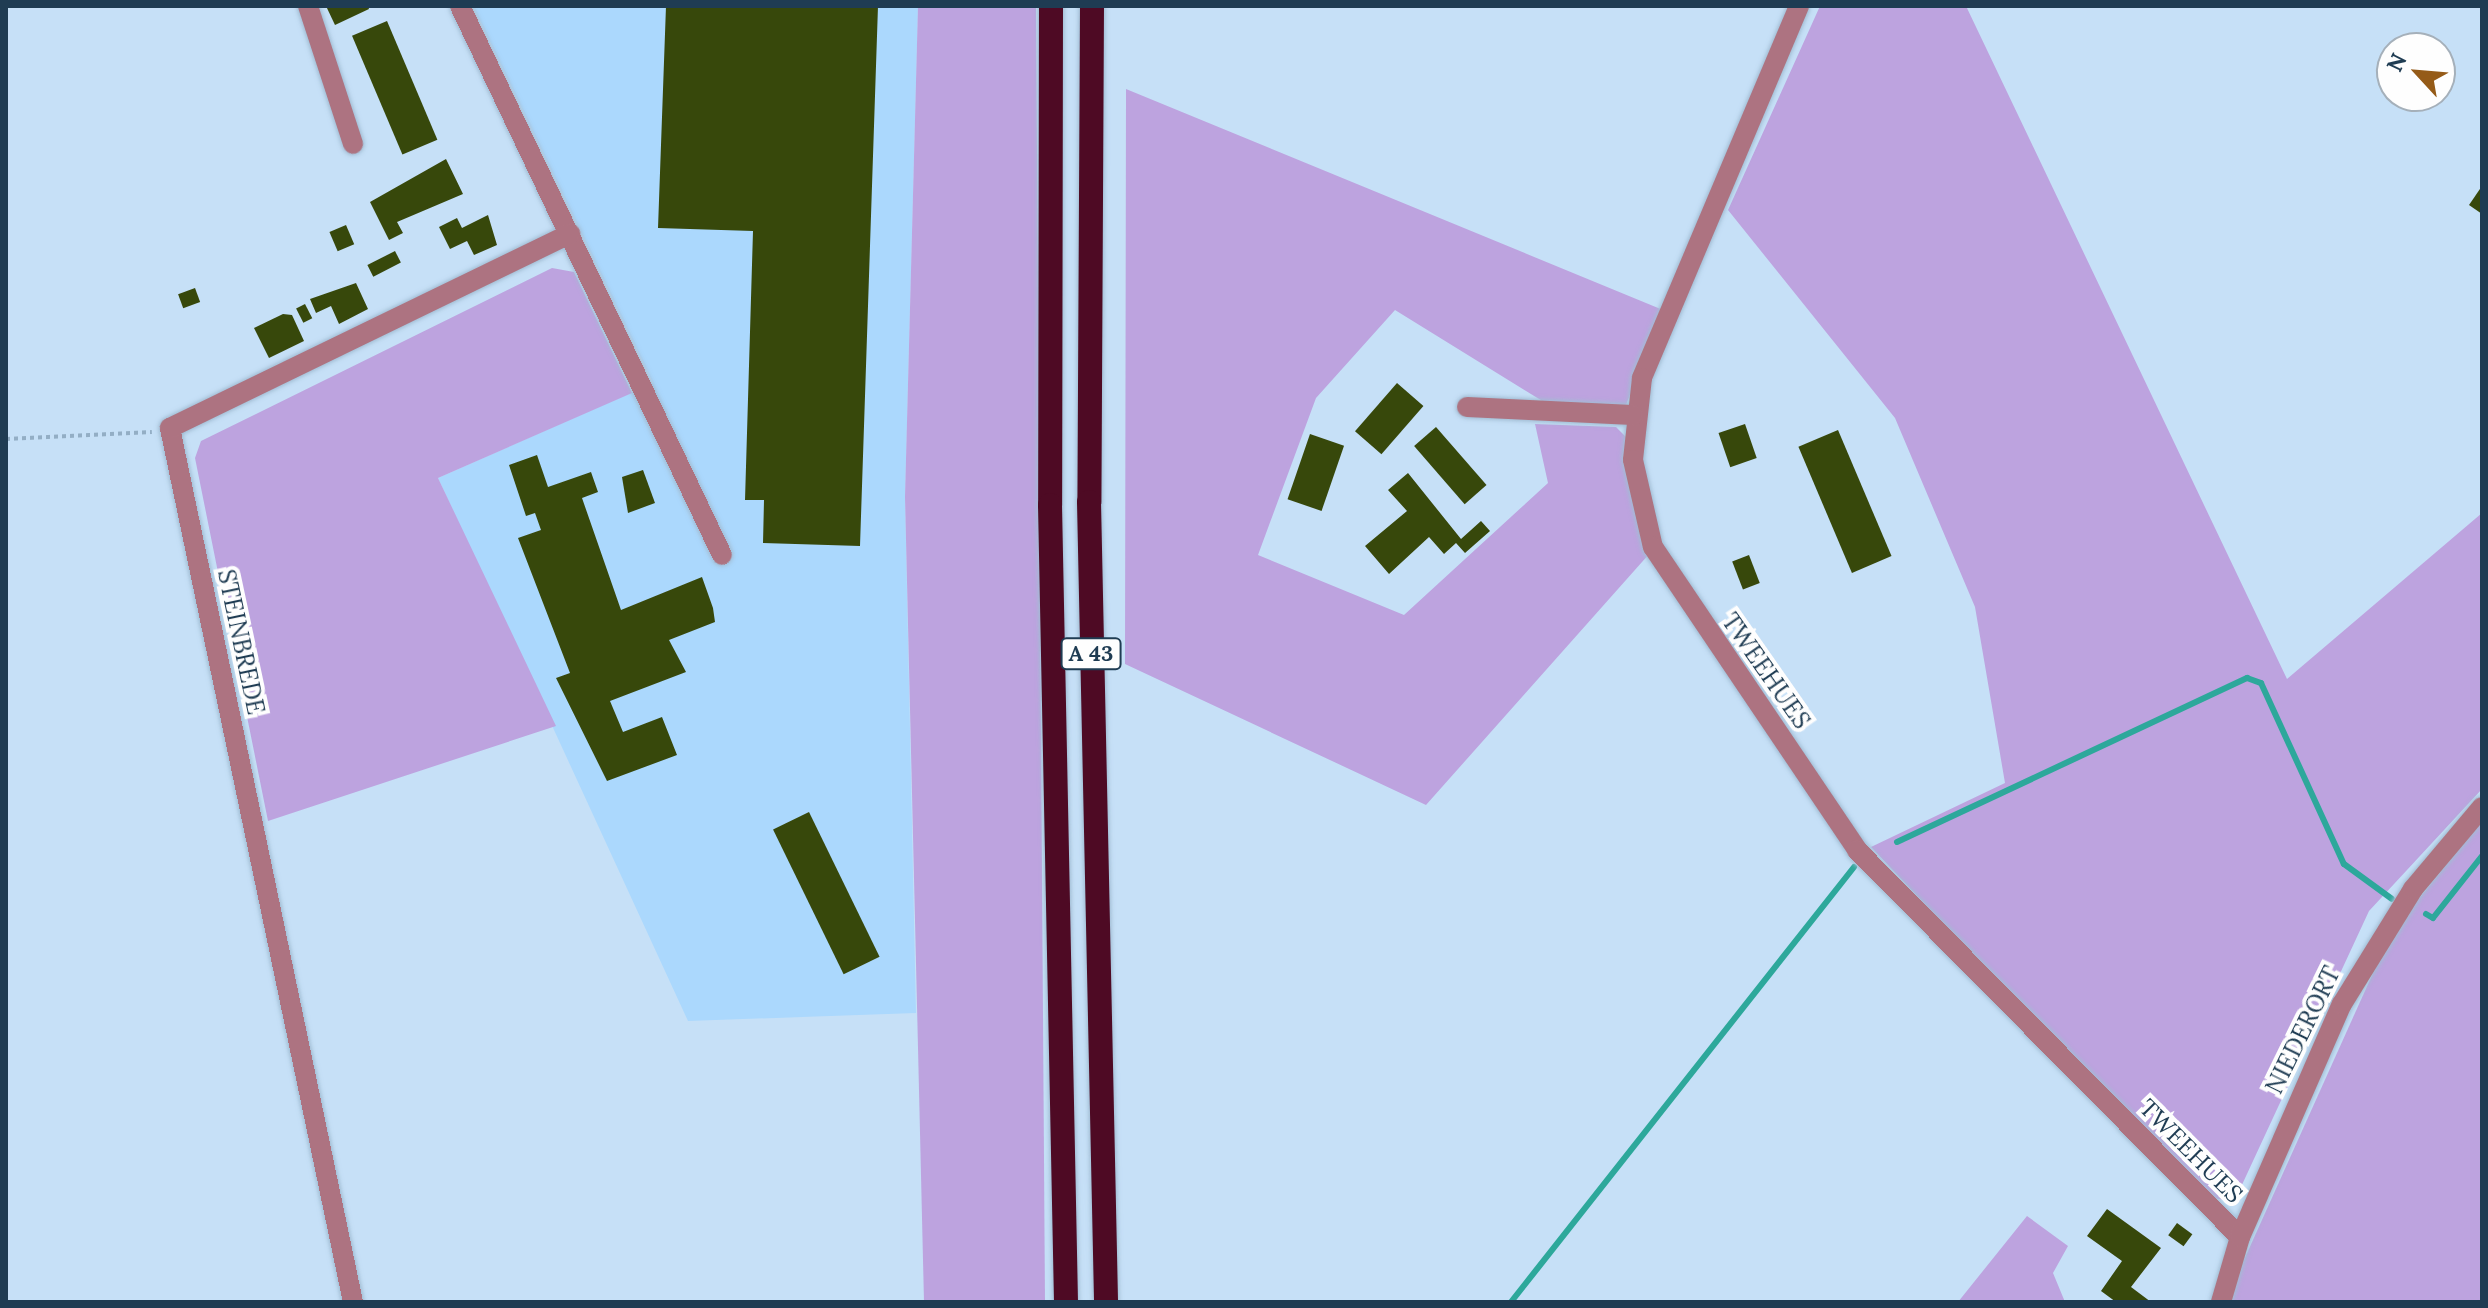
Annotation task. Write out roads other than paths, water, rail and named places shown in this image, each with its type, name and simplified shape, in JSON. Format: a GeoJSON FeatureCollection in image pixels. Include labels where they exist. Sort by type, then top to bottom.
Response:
{"type":"FeatureCollection","features":[{"type":"Feature","properties":{"kind":"highway","name":"A 43"},"geometry":{"type":"LineString","coordinates":[[1051,6],[1050,505],[1066,1302]]}},
{"type":"Feature","properties":{"kind":"highway","name":"A 43"},"geometry":{"type":"LineString","coordinates":[[1092,6],[1089,502],[1106,1302]]}},
{"type":"Feature","properties":{"kind":"street"},"geometry":{"type":"LineString","coordinates":[[308,6],[353,144]]}},
{"type":"Feature","properties":{"kind":"street"},"geometry":{"type":"LineString","coordinates":[[460,6],[722,555]]}},
{"type":"Feature","properties":{"kind":"street","name":"TWEEHUES"},"geometry":{"type":"LineString","coordinates":[[1799,6],[1665,315],[1633,415],[1637,486],[1664,567],[1857,850],[2240,1237]]}},
{"type":"Feature","properties":{"kind":"street","name":"STEINBREDE"},"geometry":{"type":"LineString","coordinates":[[353,1302],[170,428],[570,234]]}},
{"type":"Feature","properties":{"kind":"street"},"geometry":{"type":"LineString","coordinates":[[1467,407],[1633,415]]}},
{"type":"Feature","properties":{"kind":"street","name":"NIEDERORT"},"geometry":{"type":"LineString","coordinates":[[2221,1302],[2240,1237],[2363,966],[2413,889],[2482,807]]}},
{"type":"Feature","properties":{"kind":"waterway"},"geometry":{"type":"LineString","coordinates":[[1897,842],[2247,678],[2261,683],[2344,864],[2392,899]]}},
{"type":"Feature","properties":{"kind":"waterway"},"geometry":{"type":"LineString","coordinates":[[2426,914],[2433,918],[2482,856]]}},
{"type":"Feature","properties":{"kind":"waterway"},"geometry":{"type":"LineString","coordinates":[[1511,1302],[1854,867]]}}]}
